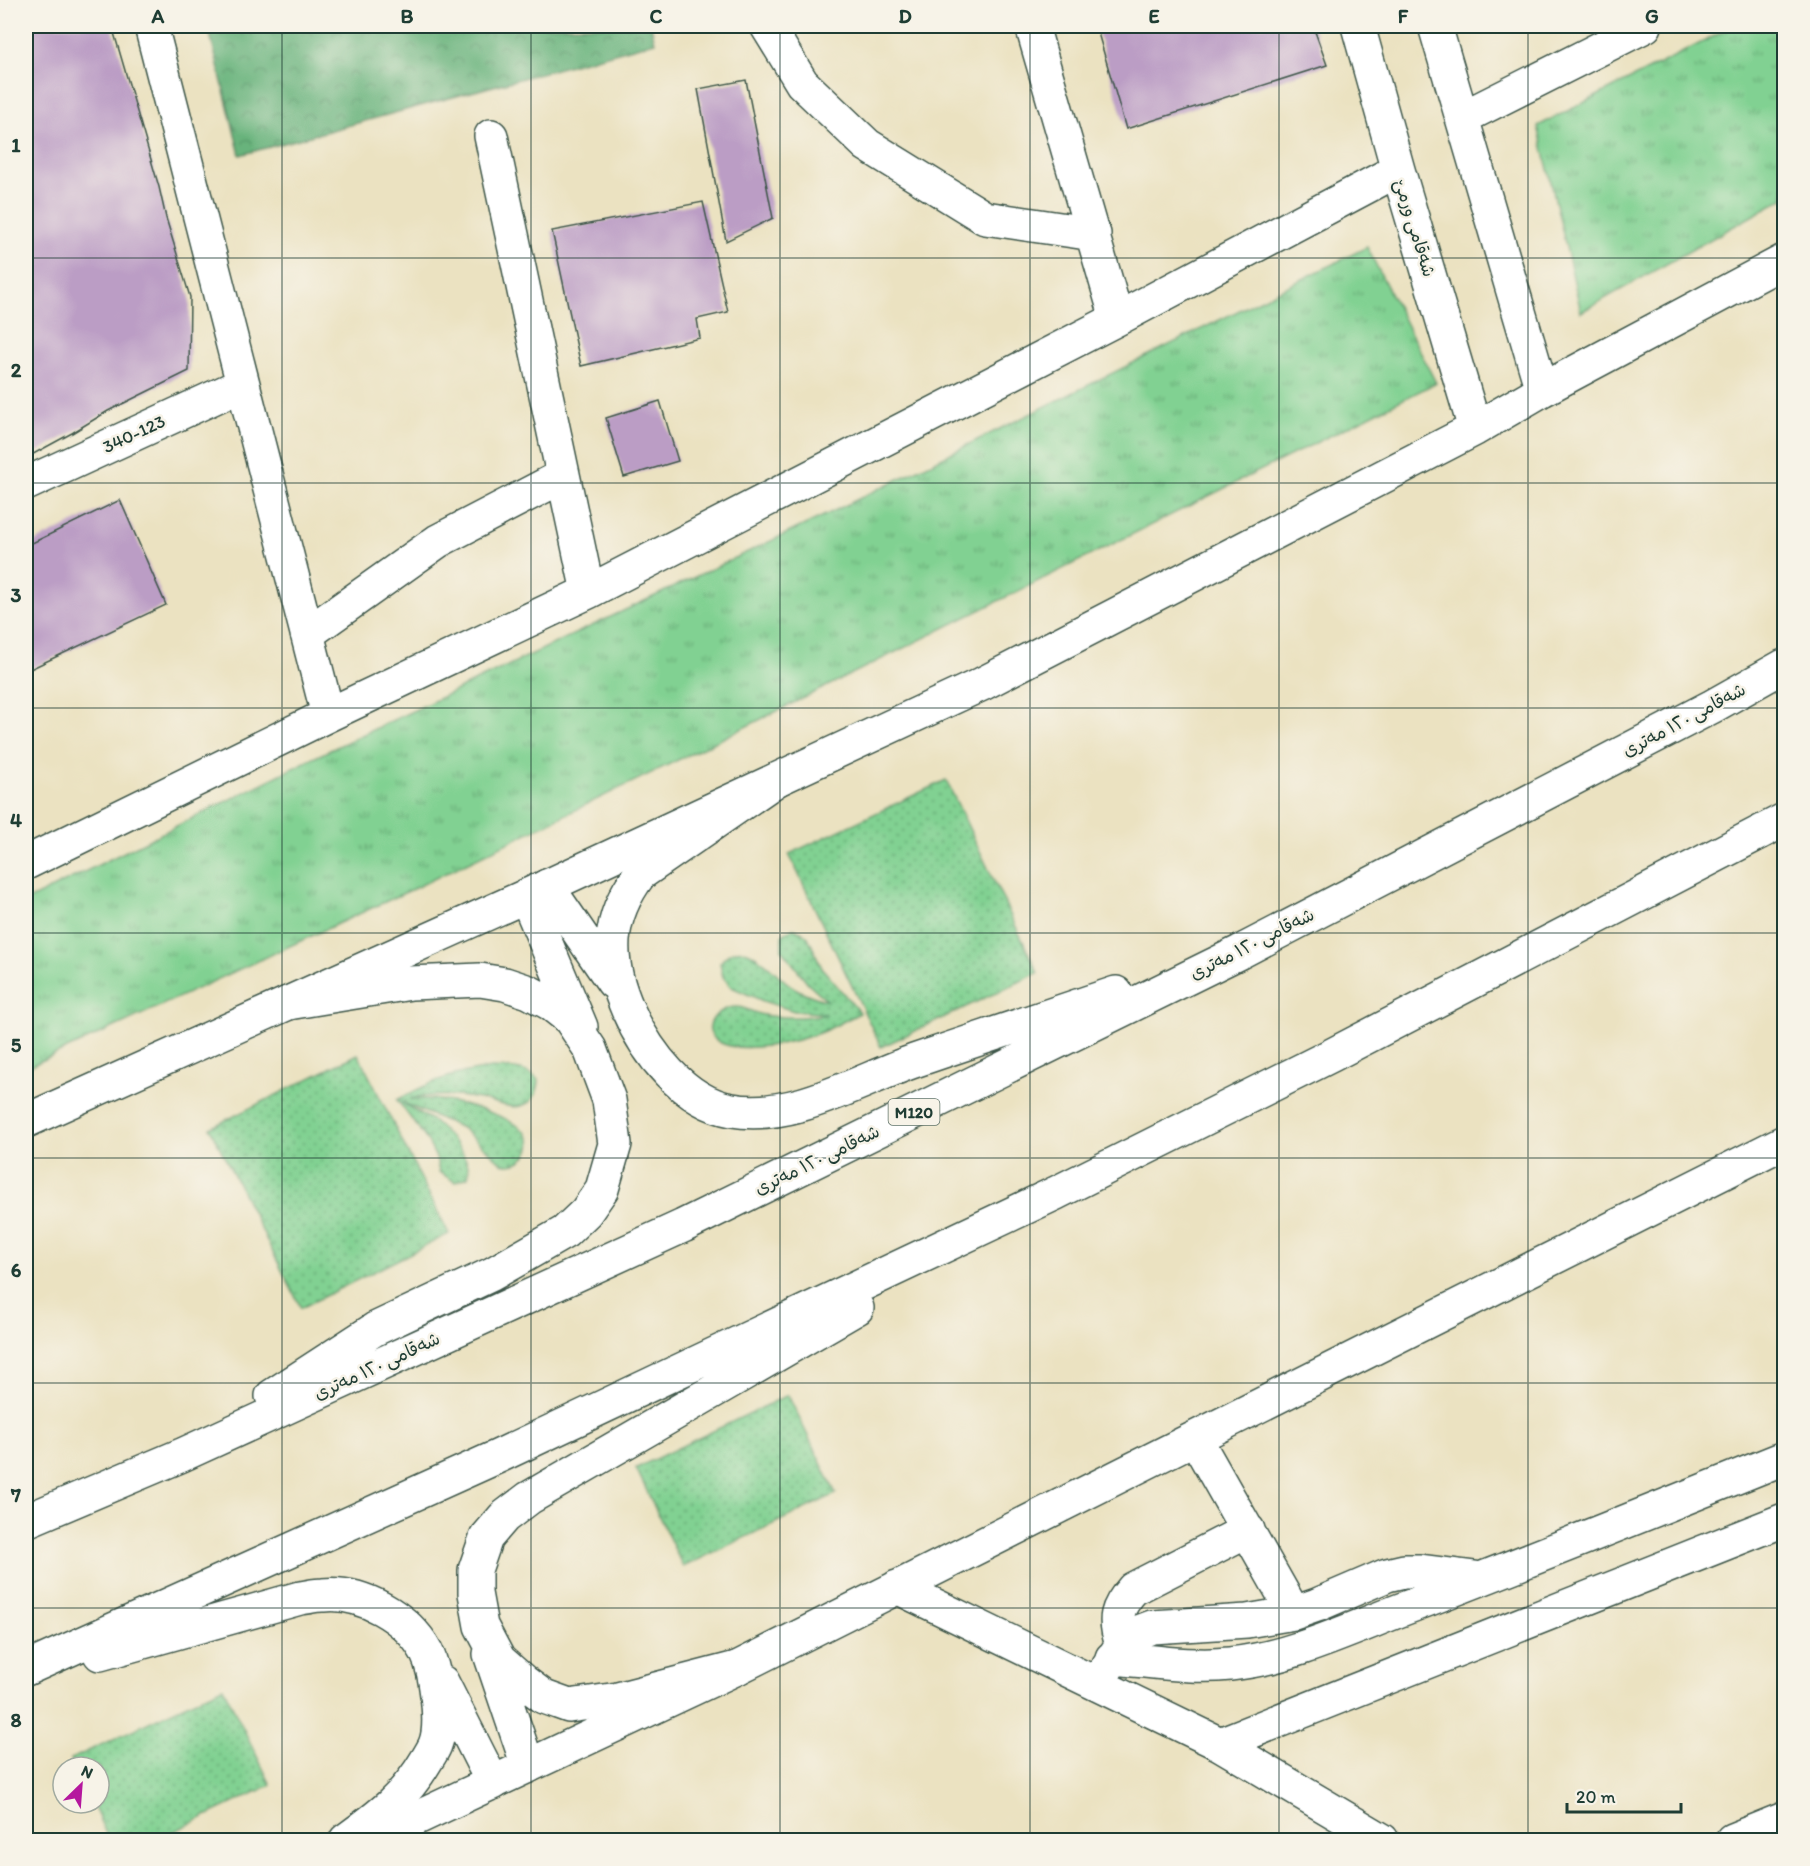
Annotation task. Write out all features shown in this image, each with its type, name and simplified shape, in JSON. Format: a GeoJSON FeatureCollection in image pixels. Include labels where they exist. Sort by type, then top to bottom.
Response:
{"type":"FeatureCollection","features":[{"type":"Feature","properties":{"kind":"main road"},"geometry":{"type":"LineString","coordinates":[[150,26],[327,715]]}},
{"type":"Feature","properties":{"kind":"main road"},"geometry":{"type":"LineString","coordinates":[[767,26],[802,83],[867,145],[984,218],[1094,234]]}},
{"type":"Feature","properties":{"kind":"main road"},"geometry":{"type":"LineString","coordinates":[[1032,26],[1117,319]]}},
{"type":"Feature","properties":{"kind":"main road","name":"شەقامی ورمێ"},"geometry":{"type":"LineString","coordinates":[[1358,26],[1475,429]]}},
{"type":"Feature","properties":{"kind":"main road"},"geometry":{"type":"LineString","coordinates":[[1435,26],[1542,390]]}},
{"type":"Feature","properties":{"kind":"main road"},"geometry":{"type":"LineString","coordinates":[[1462,118],[1645,26]]}},
{"type":"Feature","properties":{"kind":"main road"},"geometry":{"type":"LineString","coordinates":[[491,136],[588,592]]}},
{"type":"Feature","properties":{"kind":"main road"},"geometry":{"type":"LineString","coordinates":[[26,863],[327,715],[588,592],[1117,319],[1398,170]]}},
{"type":"Feature","properties":{"kind":"main road"},"geometry":{"type":"LineString","coordinates":[[26,1121],[536,891],[982,684],[1475,429],[1542,390],[1785,261]]}},
{"type":"Feature","properties":{"kind":"main road","name":"340-123"},"geometry":{"type":"LineString","coordinates":[[26,484],[243,384]]}},
{"type":"Feature","properties":{"kind":"main road"},"geometry":{"type":"LineString","coordinates":[[307,634],[438,541],[563,476]]}},
{"type":"Feature","properties":{"kind":"main road","name":"شەقامی ١٢٠ مەتری"},"geometry":{"type":"LineString","coordinates":[[26,1521],[182,1455],[683,1226],[1240,952],[1713,706],[1785,666]]}},
{"type":"Feature","properties":{"kind":"main road"},"geometry":{"type":"LineString","coordinates":[[776,780],[640,874],[628,890],[618,910],[611,951],[621,994],[637,1032],[668,1072],[706,1102],[730,1110],[753,1113],[808,1103],[912,1062],[1240,952]]}},
{"type":"Feature","properties":{"kind":"main road"},"geometry":{"type":"LineString","coordinates":[[26,1669],[499,1456],[1056,1192],[1332,1055],[1785,819]]}},
{"type":"Feature","properties":{"kind":"main road"},"geometry":{"type":"LineString","coordinates":[[536,891],[621,994]]}},
{"type":"Feature","properties":{"kind":"main road"},"geometry":{"type":"LineString","coordinates":[[182,1455],[375,1329],[492,1274],[565,1232],[586,1212],[602,1190],[615,1144],[609,1100],[536,891]]}},
{"type":"Feature","properties":{"kind":"main road"},"geometry":{"type":"LineString","coordinates":[[288,1003],[411,983],[480,980],[505,984],[529,992],[550,1004],[570,1019],[590,1049]]}},
{"type":"Feature","properties":{"kind":"main road"},"geometry":{"type":"LineString","coordinates":[[370,1840],[737,1668],[1785,1142]]}},
{"type":"Feature","properties":{"kind":"main road"},"geometry":{"type":"LineString","coordinates":[[528,1766],[481,1626],[475,1593],[476,1570],[486,1538],[504,1517],[529,1498],[1056,1192]]}},
{"type":"Feature","properties":{"kind":"main road"},"geometry":{"type":"LineString","coordinates":[[1196,1438],[1294,1613]]}},
{"type":"Feature","properties":{"kind":"main road"},"geometry":{"type":"LineString","coordinates":[[897,1587],[1111,1662],[1193,1666],[1230,1664],[1267,1658],[1302,1647],[1785,1458]]}},
{"type":"Feature","properties":{"kind":"main road"},"geometry":{"type":"LineString","coordinates":[[1220,1744],[1785,1520]]}},
{"type":"Feature","properties":{"kind":"main road"},"geometry":{"type":"LineString","coordinates":[[1111,1662],[1117,1629],[1117,1614],[1123,1600],[1133,1589],[1248,1530]]}},
{"type":"Feature","properties":{"kind":"main road"},"geometry":{"type":"LineString","coordinates":[[1111,1662],[1136,1633],[1152,1627],[1246,1621],[1294,1613],[1388,1575],[1404,1571],[1482,1578]]}},
{"type":"Feature","properties":{"kind":"main road"},"geometry":{"type":"LineString","coordinates":[[26,1674],[300,1598],[325,1594],[349,1597],[372,1604],[393,1616],[411,1632],[426,1651],[493,1783]]}},
{"type":"Feature","properties":{"kind":"main road"},"geometry":{"type":"LineString","coordinates":[[481,1626],[499,1660],[544,1697],[569,1706],[618,1700],[737,1668]]}},
{"type":"Feature","properties":{"kind":"main road"},"geometry":{"type":"LineString","coordinates":[[346,1840],[389,1809],[418,1774],[435,1745],[439,1722],[438,1701],[435,1677],[426,1651]]}},
{"type":"Feature","properties":{"kind":"main road"},"geometry":{"type":"LineString","coordinates":[[1111,1662],[1220,1744],[1382,1840]]}},
{"type":"Feature","properties":{"kind":"main road"},"geometry":{"type":"LineString","coordinates":[[1732,1840],[1785,1819]]}},
{"type":"Feature","properties":{"kind":"green space"},"geometry":{"type":"Polygon","coordinates":[[[208,26],[651,26],[655,42],[240,155],[208,26]]]}},
{"type":"Feature","properties":{"kind":"green space"},"geometry":{"type":"Polygon","coordinates":[[[1734,26],[1784,26],[1784,198],[1581,312],[1538,126],[1734,26]]]}},
{"type":"Feature","properties":{"kind":"green space"},"geometry":{"type":"Polygon","coordinates":[[[1367,247],[1436,383],[719,740],[415,888],[26,1068],[26,901],[309,760],[832,512],[1367,247]]]}},
{"type":"Feature","properties":{"kind":"green space"},"geometry":{"type":"Polygon","coordinates":[[[946,780],[1038,973],[881,1047],[789,854],[946,780]]]}},
{"type":"Feature","properties":{"kind":"green space"},"geometry":{"type":"Polygon","coordinates":[[[793,929],[801,931],[808,937],[822,968],[860,1013],[809,1037],[769,1046],[741,1047],[719,1042],[713,1037],[710,1025],[717,1014],[730,1008],[740,1007],[768,1016],[801,1017],[827,1014],[794,1011],[763,1001],[731,987],[723,977],[720,963],[729,954],[738,950],[747,952],[757,957],[793,987],[828,1001],[808,983],[782,950],[782,936],[793,929]]]}},
{"type":"Feature","properties":{"kind":"green space"},"geometry":{"type":"Polygon","coordinates":[[[358,1054],[449,1234],[301,1308],[210,1128],[358,1054]]]}},
{"type":"Feature","properties":{"kind":"green space"},"geometry":{"type":"Polygon","coordinates":[[[492,1068],[517,1069],[534,1076],[539,1081],[534,1096],[525,1105],[516,1107],[454,1096],[427,1096],[410,1099],[433,1099],[460,1104],[497,1115],[513,1123],[525,1132],[530,1142],[527,1154],[516,1163],[503,1164],[462,1128],[401,1102],[434,1122],[458,1147],[469,1170],[468,1177],[455,1182],[439,1172],[436,1158],[427,1140],[397,1100],[443,1079],[465,1072],[492,1068]]]}},
{"type":"Feature","properties":{"kind":"green space"},"geometry":{"type":"Polygon","coordinates":[[[788,1395],[836,1494],[683,1567],[636,1468],[788,1395]]]}},
{"type":"Feature","properties":{"kind":"green space"},"geometry":{"type":"Polygon","coordinates":[[[223,1687],[271,1785],[156,1840],[109,1840],[98,1815],[111,1815],[111,1755],[79,1755],[223,1687]]]}},
{"type":"Feature","properties":{"kind":"building"},"geometry":{"type":"Polygon","coordinates":[[[26,26],[112,26],[190,297],[189,371],[108,411],[26,458],[26,26]]]}},
{"type":"Feature","properties":{"kind":"building"},"geometry":{"type":"Polygon","coordinates":[[[1096,26],[1313,26],[1327,65],[1126,129],[1096,26]]]}},
{"type":"Feature","properties":{"kind":"building"},"geometry":{"type":"Polygon","coordinates":[[[746,80],[773,218],[726,241],[698,89],[746,80]]]}},
{"type":"Feature","properties":{"kind":"building"},"geometry":{"type":"Polygon","coordinates":[[[703,202],[728,312],[697,319],[700,338],[581,366],[552,231],[703,202]]]}},
{"type":"Feature","properties":{"kind":"building"},"geometry":{"type":"Polygon","coordinates":[[[660,401],[678,461],[624,477],[606,418],[660,401]]]}},
{"type":"Feature","properties":{"kind":"building"},"geometry":{"type":"Polygon","coordinates":[[[120,500],[166,605],[26,671],[26,546],[120,500]]]}}]}
